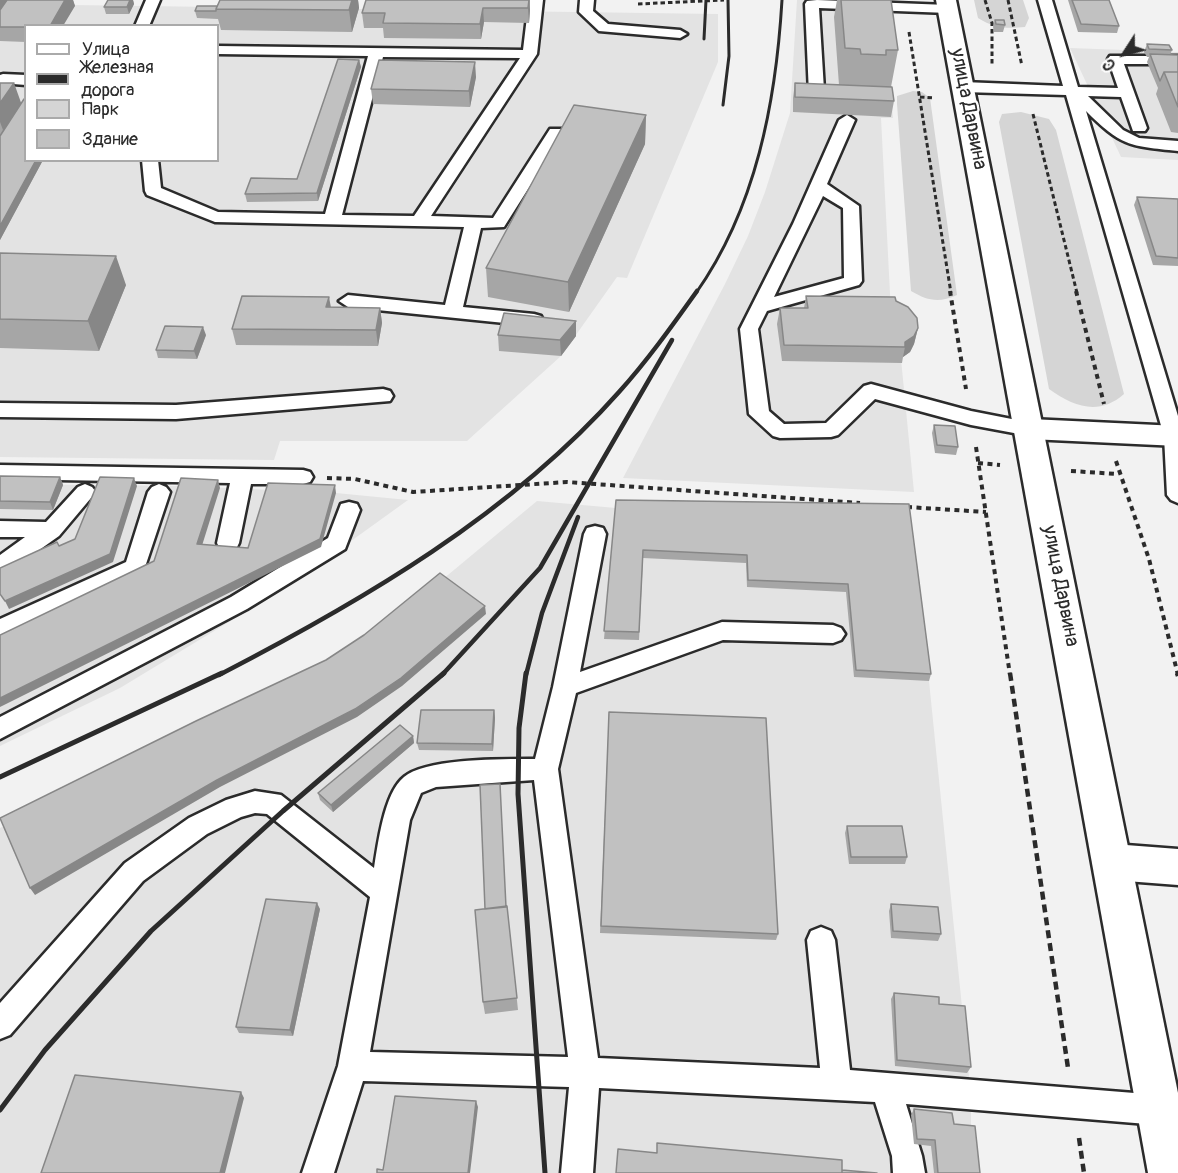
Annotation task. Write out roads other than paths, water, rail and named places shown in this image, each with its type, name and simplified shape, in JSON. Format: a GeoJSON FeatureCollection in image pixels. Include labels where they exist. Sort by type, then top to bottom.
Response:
{"type":"FeatureCollection","features":[{"type":"Feature","properties":{"kind":"main road","name":"улица Дарвина"},"geometry":{"type":"LineString","coordinates":[[947,5],[1171,1173]]}},
{"type":"Feature","properties":{"kind":"main road"},"geometry":{"type":"LineString","coordinates":[[1030,429],[1176,436]]}},
{"type":"Feature","properties":{"kind":"main road"},"geometry":{"type":"LineString","coordinates":[[1113,862],[1178,867]]}},
{"type":"Feature","properties":{"kind":"lane"},"geometry":{"type":"LineString","coordinates":[[143,24],[153,0]]}},
{"type":"Feature","properties":{"kind":"lane"},"geometry":{"type":"LineString","coordinates":[[419,221],[530,54],[536,0]]}},
{"type":"Feature","properties":{"kind":"lane"},"geometry":{"type":"LineString","coordinates":[[587,0],[586,12],[604,28],[680,34]]}},
{"type":"Feature","properties":{"kind":"lane"},"geometry":{"type":"LineString","coordinates":[[1045,0],[1176,436],[1178,495]]}},
{"type":"Feature","properties":{"kind":"lane"},"geometry":{"type":"LineString","coordinates":[[851,96],[817,94],[812,4],[905,7],[947,5]]}},
{"type":"Feature","properties":{"kind":"lane"},"geometry":{"type":"LineString","coordinates":[[219,50],[530,54]]}},
{"type":"Feature","properties":{"kind":"lane"},"geometry":{"type":"LineString","coordinates":[[332,219],[376,52]]}},
{"type":"Feature","properties":{"kind":"lane"},"geometry":{"type":"LineString","coordinates":[[1139,128],[1115,59],[1178,60]]}},
{"type":"Feature","properties":{"kind":"lane"},"geometry":{"type":"LineString","coordinates":[[3,79],[24,80]]}},
{"type":"Feature","properties":{"kind":"lane"},"geometry":{"type":"LineString","coordinates":[[963,87],[1026,84],[1073,90],[1127,93]]}},
{"type":"Feature","properties":{"kind":"lane"},"geometry":{"type":"LineString","coordinates":[[1073,90],[1117,133],[1136,142],[1178,146]]}},
{"type":"Feature","properties":{"kind":"lane"},"geometry":{"type":"LineString","coordinates":[[847,120],[802,224],[749,329],[759,414],[780,432],[831,430],[871,391],[971,418],[1030,429]]}},
{"type":"Feature","properties":{"kind":"lane"},"geometry":{"type":"LineString","coordinates":[[150,162],[153,191],[215,217],[498,223],[556,132]]}},
{"type":"Feature","properties":{"kind":"lane"},"geometry":{"type":"LineString","coordinates":[[760,307],[853,281],[851,206],[817,185]]}},
{"type":"Feature","properties":{"kind":"lane"},"geometry":{"type":"LineString","coordinates":[[453,312],[474,222]]}},
{"type":"Feature","properties":{"kind":"lane"},"geometry":{"type":"LineString","coordinates":[[348,301],[551,322]]}},
{"type":"Feature","properties":{"kind":"lane"},"geometry":{"type":"LineString","coordinates":[[0,410],[176,412],[383,396]]}},
{"type":"Feature","properties":{"kind":"lane"},"geometry":{"type":"LineString","coordinates":[[0,472],[303,477]]}},
{"type":"Feature","properties":{"kind":"lane"},"geometry":{"type":"LineString","coordinates":[[228,543],[242,476]]}},
{"type":"Feature","properties":{"kind":"lane"},"geometry":{"type":"LineString","coordinates":[[0,566],[51,530],[85,492]]}},
{"type":"Feature","properties":{"kind":"lane"},"geometry":{"type":"LineString","coordinates":[[0,629],[135,567],[159,492]]}},
{"type":"Feature","properties":{"kind":"lane"},"geometry":{"type":"LineString","coordinates":[[0,729],[239,603],[337,543],[350,510]]}},
{"type":"Feature","properties":{"kind":"lane"},"geometry":{"type":"LineString","coordinates":[[0,529],[51,530]]}},
{"type":"Feature","properties":{"kind":"lane"},"geometry":{"type":"LineString","coordinates":[[577,1173],[585,1072],[545,769],[565,687],[595,534]]}},
{"type":"Feature","properties":{"kind":"lane"},"geometry":{"type":"LineString","coordinates":[[565,687],[722,631],[833,634]]}},
{"type":"Feature","properties":{"kind":"lane"},"geometry":{"type":"LineString","coordinates":[[318,1173],[353,1066],[401,805],[413,784],[433,776],[545,769]]}},
{"type":"Feature","properties":{"kind":"lane"},"geometry":{"type":"LineString","coordinates":[[0,1025],[134,872],[198,826],[235,808],[255,802],[272,803],[384,892]]}},
{"type":"Feature","properties":{"kind":"lane"},"geometry":{"type":"LineString","coordinates":[[821,940],[837,1084]]}},
{"type":"Feature","properties":{"kind":"lane"},"geometry":{"type":"LineString","coordinates":[[353,1066],[540,1073],[585,1072],[837,1084],[1159,1110]]}},
{"type":"Feature","properties":{"kind":"lane"},"geometry":{"type":"LineString","coordinates":[[886,1089],[907,1156],[909,1173]]}},
{"type":"Feature","properties":{"kind":"railway"},"geometry":{"type":"LineString","coordinates":[[704,39],[706,0]]}},
{"type":"Feature","properties":{"kind":"railway"},"geometry":{"type":"LineString","coordinates":[[723,105],[729,56],[728,0]]}},
{"type":"Feature","properties":{"kind":"railway"},"geometry":{"type":"LineString","coordinates":[[696,293],[717,260],[734,226],[759,153],[774,77],[782,0]]}},
{"type":"Feature","properties":{"kind":"railway"},"geometry":{"type":"LineString","coordinates":[[219,675],[273,647],[380,585],[432,552],[531,478],[619,392],[697,291]]}},
{"type":"Feature","properties":{"kind":"railway"},"geometry":{"type":"LineString","coordinates":[[443,674],[540,568],[672,340]]}},
{"type":"Feature","properties":{"kind":"railway"},"geometry":{"type":"LineString","coordinates":[[526,675],[542,613],[578,517]]}},
{"type":"Feature","properties":{"kind":"railway"},"geometry":{"type":"LineString","coordinates":[[0,777],[222,673]]}},
{"type":"Feature","properties":{"kind":"railway"},"geometry":{"type":"LineString","coordinates":[[526,673],[519,728],[518,794],[545,1173]]}},
{"type":"Feature","properties":{"kind":"railway"},"geometry":{"type":"LineString","coordinates":[[0,1110],[45,1050],[151,931],[283,811],[443,674]]}}]}
